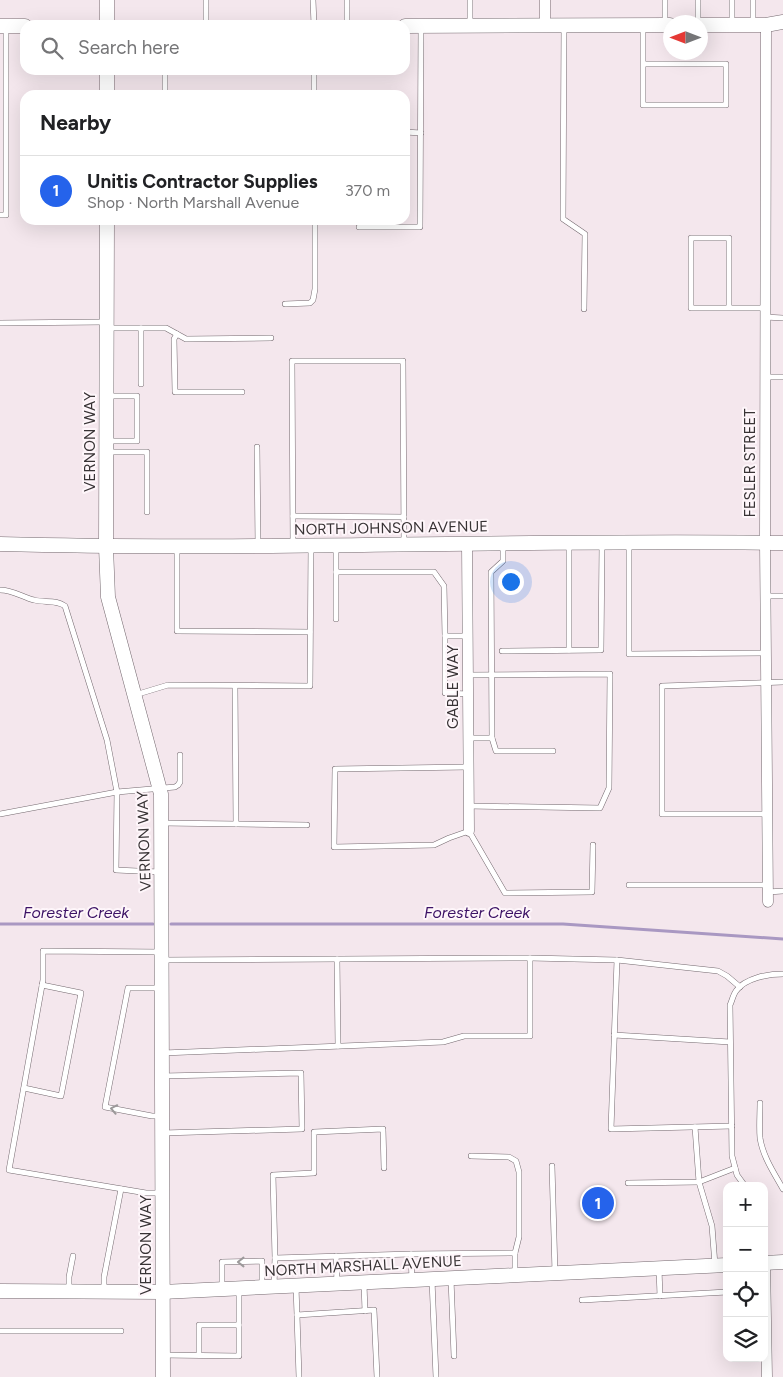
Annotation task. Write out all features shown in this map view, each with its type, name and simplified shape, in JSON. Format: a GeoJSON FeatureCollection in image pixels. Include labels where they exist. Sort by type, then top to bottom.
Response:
{"type":"FeatureCollection","features":[{"type":"Feature","properties":{"kind":"main road"},"geometry":{"type":"LineString","coordinates":[[107,0],[107,20]]}},
{"type":"Feature","properties":{"kind":"main road"},"geometry":{"type":"LineString","coordinates":[[708,24],[760,25],[783,22]]}},
{"type":"Feature","properties":{"kind":"main road"},"geometry":{"type":"LineString","coordinates":[[410,26],[663,25]]}},
{"type":"Feature","properties":{"kind":"main road"},"geometry":{"type":"LineString","coordinates":[[3,26],[20,26]]}},
{"type":"Feature","properties":{"kind":"main road"},"geometry":{"type":"LineString","coordinates":[[107,75],[107,90]]}},
{"type":"Feature","properties":{"kind":"main road","name":"VERNON WAY"},"geometry":{"type":"LineString","coordinates":[[107,225],[106,547],[108,597],[161,794],[163,1377]]}},
{"type":"Feature","properties":{"kind":"main road","name":"NORTH JOHNSON AVENUE"},"geometry":{"type":"LineString","coordinates":[[0,544],[106,547],[467,543],[783,544]]}},
{"type":"Feature","properties":{"kind":"main road"},"geometry":{"type":"LineString","coordinates":[[768,1263],[783,1262]]}},
{"type":"Feature","properties":{"kind":"main road","name":"NORTH MARSHALL AVENUE"},"geometry":{"type":"LineString","coordinates":[[0,1291],[162,1292],[721,1265]]}},
{"type":"Feature","properties":{"kind":"street"},"geometry":{"type":"LineString","coordinates":[[545,0],[545,26]]}},
{"type":"Feature","properties":{"kind":"street","name":"FESLER STREET"},"geometry":{"type":"LineString","coordinates":[[760,25],[765,313],[768,893]]}},
{"type":"Feature","properties":{"kind":"street","name":"GABLE WAY"},"geometry":{"type":"LineString","coordinates":[[467,543],[469,831]]}},
{"type":"Feature","properties":{"kind":"street"},"geometry":{"type":"LineString","coordinates":[[765,1272],[765,1317]]}},
{"type":"Feature","properties":{"kind":"street"},"geometry":{"type":"LineString","coordinates":[[766,1362],[767,1377]]}},
{"type":"Feature","properties":{"kind":"lane"},"geometry":{"type":"LineString","coordinates":[[206,0],[206,20]]}},
{"type":"Feature","properties":{"kind":"lane"},"geometry":{"type":"LineString","coordinates":[[313,0],[314,20]]}},
{"type":"Feature","properties":{"kind":"lane"},"geometry":{"type":"LineString","coordinates":[[347,0],[347,20]]}},
{"type":"Feature","properties":{"kind":"lane"},"geometry":{"type":"LineString","coordinates":[[470,0],[470,26]]}},
{"type":"Feature","properties":{"kind":"lane"},"geometry":{"type":"LineString","coordinates":[[665,0],[667,15]]}},
{"type":"Feature","properties":{"kind":"lane"},"geometry":{"type":"LineString","coordinates":[[698,0],[699,15]]}},
{"type":"Feature","properties":{"kind":"lane"},"geometry":{"type":"LineString","coordinates":[[732,0],[732,25]]}},
{"type":"Feature","properties":{"kind":"lane"},"geometry":{"type":"LineString","coordinates":[[753,0],[760,25]]}},
{"type":"Feature","properties":{"kind":"lane"},"geometry":{"type":"LineString","coordinates":[[0,215],[6,215],[3,26]]}},
{"type":"Feature","properties":{"kind":"lane"},"geometry":{"type":"LineString","coordinates":[[359,227],[420,227],[421,26]]}},
{"type":"Feature","properties":{"kind":"lane"},"geometry":{"type":"LineString","coordinates":[[564,26],[562,219],[585,234],[584,309]]}},
{"type":"Feature","properties":{"kind":"lane"},"geometry":{"type":"LineString","coordinates":[[643,26],[643,64],[643,105],[726,105],[726,64],[643,64]]}},
{"type":"Feature","properties":{"kind":"lane"},"geometry":{"type":"LineString","coordinates":[[165,75],[165,90]]}},
{"type":"Feature","properties":{"kind":"lane"},"geometry":{"type":"LineString","coordinates":[[314,75],[314,90]]}},
{"type":"Feature","properties":{"kind":"lane"},"geometry":{"type":"LineString","coordinates":[[410,132],[421,133]]}},
{"type":"Feature","properties":{"kind":"lane"},"geometry":{"type":"LineString","coordinates":[[285,304],[310,303],[313,300],[315,289],[314,225]]}},
{"type":"Feature","properties":{"kind":"lane"},"geometry":{"type":"LineString","coordinates":[[729,308],[729,238],[691,238],[691,308],[729,308],[765,313],[783,318]]}},
{"type":"Feature","properties":{"kind":"lane"},"geometry":{"type":"LineString","coordinates":[[0,322],[166,328],[186,338],[271,338]]}},
{"type":"Feature","properties":{"kind":"lane"},"geometry":{"type":"LineString","coordinates":[[141,328],[142,384]]}},
{"type":"Feature","properties":{"kind":"lane"},"geometry":{"type":"LineString","coordinates":[[177,334],[174,339],[175,392],[242,392]]}},
{"type":"Feature","properties":{"kind":"lane"},"geometry":{"type":"LineString","coordinates":[[293,545],[292,361],[403,361],[404,544]]}},
{"type":"Feature","properties":{"kind":"lane"},"geometry":{"type":"LineString","coordinates":[[765,377],[783,377]]}},
{"type":"Feature","properties":{"kind":"lane"},"geometry":{"type":"LineString","coordinates":[[106,396],[137,396],[137,441],[106,446]]}},
{"type":"Feature","properties":{"kind":"lane"},"geometry":{"type":"LineString","coordinates":[[106,446],[148,452],[148,512]]}},
{"type":"Feature","properties":{"kind":"lane"},"geometry":{"type":"LineString","coordinates":[[257,447],[258,546]]}},
{"type":"Feature","properties":{"kind":"lane"},"geometry":{"type":"LineString","coordinates":[[293,516],[404,517]]}},
{"type":"Feature","properties":{"kind":"lane"},"geometry":{"type":"LineString","coordinates":[[503,543],[502,560],[491,572],[492,738],[496,751],[553,751]]}},
{"type":"Feature","properties":{"kind":"lane"},"geometry":{"type":"LineString","coordinates":[[569,543],[569,650]]}},
{"type":"Feature","properties":{"kind":"lane"},"geometry":{"type":"LineString","coordinates":[[502,651],[602,650],[602,543]]}},
{"type":"Feature","properties":{"kind":"lane"},"geometry":{"type":"LineString","coordinates":[[628,543],[628,654],[766,653]]}},
{"type":"Feature","properties":{"kind":"lane"},"geometry":{"type":"LineString","coordinates":[[135,695],[168,685],[310,686],[311,545]]}},
{"type":"Feature","properties":{"kind":"lane"},"geometry":{"type":"LineString","coordinates":[[336,545],[336,619]]}},
{"type":"Feature","properties":{"kind":"lane"},"geometry":{"type":"LineString","coordinates":[[177,546],[177,630],[310,632]]}},
{"type":"Feature","properties":{"kind":"lane"},"geometry":{"type":"LineString","coordinates":[[336,572],[434,572],[444,586],[445,693],[468,694]]}},
{"type":"Feature","properties":{"kind":"lane"},"geometry":{"type":"LineString","coordinates":[[0,590],[12,591],[36,601],[59,602],[64,606],[107,740],[117,792],[116,870],[162,872]]}},
{"type":"Feature","properties":{"kind":"lane"},"geometry":{"type":"LineString","coordinates":[[765,596],[783,596]]}},
{"type":"Feature","properties":{"kind":"lane"},"geometry":{"type":"LineString","coordinates":[[445,636],[468,636]]}},
{"type":"Feature","properties":{"kind":"lane"},"geometry":{"type":"LineString","coordinates":[[468,675],[610,674],[609,788],[600,808],[469,806]]}},
{"type":"Feature","properties":{"kind":"lane"},"geometry":{"type":"LineString","coordinates":[[767,814],[662,814],[662,686],[783,682]]}},
{"type":"Feature","properties":{"kind":"lane"},"geometry":{"type":"LineString","coordinates":[[235,686],[236,824]]}},
{"type":"Feature","properties":{"kind":"lane"},"geometry":{"type":"LineString","coordinates":[[468,738],[492,738]]}},
{"type":"Feature","properties":{"kind":"lane"},"geometry":{"type":"LineString","coordinates":[[0,814],[117,792],[160,789],[178,785],[180,782],[180,756]]}},
{"type":"Feature","properties":{"kind":"lane"},"geometry":{"type":"LineString","coordinates":[[468,767],[335,769],[334,847],[434,845],[469,831],[505,893],[592,892],[592,845]]}},
{"type":"Feature","properties":{"kind":"lane"},"geometry":{"type":"LineString","coordinates":[[162,823],[307,825]]}},
{"type":"Feature","properties":{"kind":"lane"},"geometry":{"type":"LineString","coordinates":[[628,885],[768,893],[783,891]]}},
{"type":"Feature","properties":{"kind":"lane"},"geometry":{"type":"LineString","coordinates":[[162,1193],[146,1194],[9,1170],[44,980],[43,951],[162,956],[338,959],[530,958],[617,960],[718,971],[740,987]]}},
{"type":"Feature","properties":{"kind":"lane"},"geometry":{"type":"LineString","coordinates":[[162,1053],[443,1042],[464,1036],[530,1036],[530,958]]}},
{"type":"Feature","properties":{"kind":"lane"},"geometry":{"type":"LineString","coordinates":[[338,959],[338,1046]]}},
{"type":"Feature","properties":{"kind":"lane"},"geometry":{"type":"LineString","coordinates":[[617,960],[611,1129],[732,1126]]}},
{"type":"Feature","properties":{"kind":"lane"},"geometry":{"type":"LineString","coordinates":[[742,1182],[737,1175],[732,1156],[730,1006],[736,990],[746,983],[758,977],[783,974]]}},
{"type":"Feature","properties":{"kind":"lane"},"geometry":{"type":"LineString","coordinates":[[24,1088],[61,1096],[81,993],[42,985]]}},
{"type":"Feature","properties":{"kind":"lane"},"geometry":{"type":"LineString","coordinates":[[162,988],[128,988],[105,1107],[152,1116],[162,1116]]}},
{"type":"Feature","properties":{"kind":"lane"},"geometry":{"type":"LineString","coordinates":[[614,1035],[730,1042]]}},
{"type":"Feature","properties":{"kind":"lane"},"geometry":{"type":"LineString","coordinates":[[162,1076],[301,1073],[302,1129],[162,1133]]}},
{"type":"Feature","properties":{"kind":"lane"},"geometry":{"type":"LineString","coordinates":[[760,1102],[760,1138],[766,1159],[783,1189]]}},
{"type":"Feature","properties":{"kind":"lane"},"geometry":{"type":"LineString","coordinates":[[695,1127],[699,1182],[721,1265]]}},
{"type":"Feature","properties":{"kind":"lane"},"geometry":{"type":"LineString","coordinates":[[268,1287],[275,1258],[273,1175],[314,1173],[314,1132],[383,1129],[384,1168]]}},
{"type":"Feature","properties":{"kind":"lane"},"geometry":{"type":"LineString","coordinates":[[471,1156],[509,1157],[516,1161],[519,1172],[519,1237],[515,1253],[515,1275]]}},
{"type":"Feature","properties":{"kind":"lane"},"geometry":{"type":"LineString","coordinates":[[552,1166],[554,1273]]}},
{"type":"Feature","properties":{"kind":"lane"},"geometry":{"type":"LineString","coordinates":[[628,1183],[699,1182],[735,1168]]}},
{"type":"Feature","properties":{"kind":"lane"},"geometry":{"type":"LineString","coordinates":[[104,1292],[104,1276],[121,1189]]}},
{"type":"Feature","properties":{"kind":"lane"},"geometry":{"type":"LineString","coordinates":[[275,1258],[515,1253]]}},
{"type":"Feature","properties":{"kind":"lane"},"geometry":{"type":"LineString","coordinates":[[411,1254],[412,1280]]}},
{"type":"Feature","properties":{"kind":"lane"},"geometry":{"type":"LineString","coordinates":[[69,1292],[69,1276],[74,1256]]}},
{"type":"Feature","properties":{"kind":"lane"},"geometry":{"type":"LineString","coordinates":[[336,1256],[338,1284]]}},
{"type":"Feature","properties":{"kind":"lane"},"geometry":{"type":"LineString","coordinates":[[222,1289],[222,1262],[262,1261],[268,1287]]}},
{"type":"Feature","properties":{"kind":"lane"},"geometry":{"type":"LineString","coordinates":[[658,1268],[660,1296]]}},
{"type":"Feature","properties":{"kind":"lane"},"geometry":{"type":"LineString","coordinates":[[451,1278],[454,1356]]}},
{"type":"Feature","properties":{"kind":"lane"},"geometry":{"type":"LineString","coordinates":[[432,1279],[436,1377]]}},
{"type":"Feature","properties":{"kind":"lane"},"geometry":{"type":"LineString","coordinates":[[364,1282],[365,1311]]}},
{"type":"Feature","properties":{"kind":"lane"},"geometry":{"type":"LineString","coordinates":[[296,1286],[299,1377]]}},
{"type":"Feature","properties":{"kind":"lane"},"geometry":{"type":"LineString","coordinates":[[162,1354],[239,1356],[238,1288]]}},
{"type":"Feature","properties":{"kind":"lane"},"geometry":{"type":"LineString","coordinates":[[582,1300],[723,1292]]}},
{"type":"Feature","properties":{"kind":"lane"},"geometry":{"type":"LineString","coordinates":[[297,1315],[374,1310],[378,1377]]}},
{"type":"Feature","properties":{"kind":"lane"},"geometry":{"type":"LineString","coordinates":[[199,1355],[198,1325],[239,1325]]}},
{"type":"Feature","properties":{"kind":"lane"},"geometry":{"type":"LineString","coordinates":[[0,1330],[121,1331]]}},
{"type":"Feature","properties":{"kind":"waterway","name":"Forester Creek"},"geometry":{"type":"LineString","coordinates":[[0,924],[153,924]]}},
{"type":"Feature","properties":{"kind":"waterway","name":"Forester Creek"},"geometry":{"type":"LineString","coordinates":[[171,924],[563,924],[783,939]]}},
{"type":"Feature","properties":{"kind":"place","name":"Unitis Contractor Supplies"},"geometry":{"type":"Point","coordinates":[598,1203]}}]}
